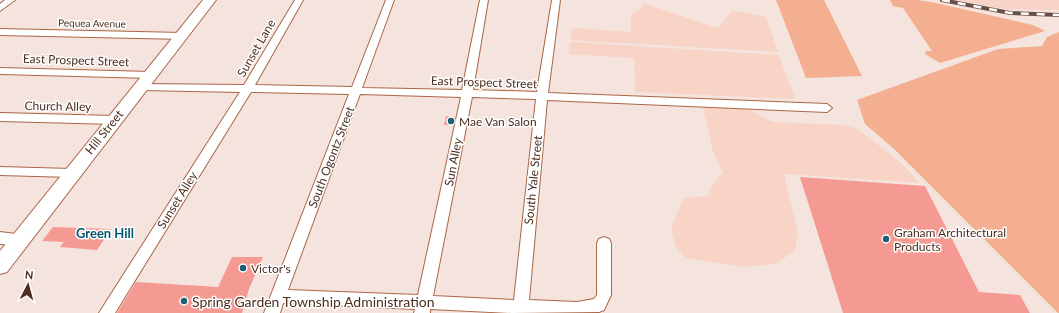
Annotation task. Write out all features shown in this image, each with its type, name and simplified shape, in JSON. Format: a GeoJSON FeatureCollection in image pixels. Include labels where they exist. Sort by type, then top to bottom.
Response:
{"type":"FeatureCollection","features":[{"type":"Feature","properties":{"kind":"main road","name":"Hill Street"},"geometry":{"type":"LineString","coordinates":[[0,266],[19,239],[183,36],[210,0]]}},
{"type":"Feature","properties":{"kind":"street"},"geometry":{"type":"LineString","coordinates":[[0,8],[11,0]]}},
{"type":"Feature","properties":{"kind":"street","name":"Sunset Lane"},"geometry":{"type":"LineString","coordinates":[[248,88],[299,0]]}},
{"type":"Feature","properties":{"kind":"street","name":"South Ogontz Street"},"geometry":{"type":"LineString","coordinates":[[272,313],[390,0]]}},
{"type":"Feature","properties":{"kind":"street","name":"Sun Alley"},"geometry":{"type":"LineString","coordinates":[[424,307],[467,94],[484,0]]}},
{"type":"Feature","properties":{"kind":"street","name":"South Yale Street"},"geometry":{"type":"LineString","coordinates":[[520,310],[542,96],[556,0]]}},
{"type":"Feature","properties":{"kind":"street","name":"Pequea Avenue"},"geometry":{"type":"LineString","coordinates":[[0,32],[183,36]]}},
{"type":"Feature","properties":{"kind":"street","name":"East Prospect Street"},"geometry":{"type":"LineString","coordinates":[[0,71],[248,88],[542,96],[827,108]]}},
{"type":"Feature","properties":{"kind":"street","name":"Sunset Alley"},"geometry":{"type":"LineString","coordinates":[[107,313],[248,88]]}},
{"type":"Feature","properties":{"kind":"street","name":"Church Alley"},"geometry":{"type":"LineString","coordinates":[[0,117],[115,120]]}},
{"type":"Feature","properties":{"kind":"street"},"geometry":{"type":"LineString","coordinates":[[0,170],[72,172]]}},
{"type":"Feature","properties":{"kind":"street"},"geometry":{"type":"LineString","coordinates":[[0,238],[19,239]]}},
{"type":"Feature","properties":{"kind":"street"},"geometry":{"type":"LineString","coordinates":[[279,296],[424,307],[520,310],[578,309],[599,305],[604,295],[604,243]]}},
{"type":"Feature","properties":{"kind":"shaded area"},"geometry":{"type":"Polygon","coordinates":[[[776,0],[824,0],[862,76],[806,78],[776,0]]]}},
{"type":"Feature","properties":{"kind":"shaded area"},"geometry":{"type":"Polygon","coordinates":[[[890,0],[918,0],[931,2],[1033,25],[1045,31],[940,63],[925,54],[926,51],[932,51],[903,8],[893,6],[890,0]]]}},
{"type":"Feature","properties":{"kind":"shaded area"},"geometry":{"type":"Polygon","coordinates":[[[957,0],[1059,0],[1059,10],[1004,9],[957,0]]]}},
{"type":"Feature","properties":{"kind":"shaded area"},"geometry":{"type":"Polygon","coordinates":[[[643,3],[718,28],[733,10],[766,17],[778,52],[570,40],[572,28],[631,32],[631,15],[641,8],[643,3]]]}},
{"type":"Feature","properties":{"kind":"shaded area"},"geometry":{"type":"Polygon","coordinates":[[[1059,32],[1058,313],[893,148],[865,124],[857,100],[998,49],[1042,46],[1047,37],[1059,32]]]}},
{"type":"Feature","properties":{"kind":"shaded area"},"geometry":{"type":"Polygon","coordinates":[[[571,42],[779,55],[795,99],[635,92],[634,58],[568,54],[571,42]]]}},
{"type":"Feature","properties":{"kind":"shaded area"},"geometry":{"type":"Polygon","coordinates":[[[702,104],[743,106],[772,122],[843,125],[858,129],[901,163],[920,183],[784,174],[798,234],[795,250],[776,264],[742,267],[686,258],[676,247],[671,228],[683,198],[708,196],[712,186],[723,172],[713,151],[702,104]]]}},
{"type":"Feature","properties":{"kind":"building","name":"Mae Van Salon"},"geometry":{"type":"Polygon","coordinates":[[[446,116],[455,117],[453,125],[444,125],[446,116]]]}},
{"type":"Feature","properties":{"kind":"building","name":"Graham Architectural Products"},"geometry":{"type":"Polygon","coordinates":[[[800,177],[925,186],[979,292],[1020,295],[1030,313],[843,313],[800,177]]]}},
{"type":"Feature","properties":{"kind":"building"},"geometry":{"type":"Polygon","coordinates":[[[53,227],[111,229],[97,250],[60,247],[64,242],[42,241],[53,227]]]}},
{"type":"Feature","properties":{"kind":"building","name":"Spring Garden Township Administration"},"geometry":{"type":"Polygon","coordinates":[[[232,257],[263,257],[249,289],[242,313],[117,313],[136,282],[218,287],[232,257]]]}},
{"type":"Feature","properties":{"kind":"railway"},"geometry":{"type":"LineString","coordinates":[[942,0],[1010,13],[1059,15]]}},
{"type":"Feature","properties":{"kind":"place","name":"Mae Van Salon"},"geometry":{"type":"Point","coordinates":[451,121]}},
{"type":"Feature","properties":{"kind":"place","name":"Graham Architectural Products"},"geometry":{"type":"Point","coordinates":[886,239]}},
{"type":"Feature","properties":{"kind":"place","name":"Victor's"},"geometry":{"type":"Point","coordinates":[243,268]}},
{"type":"Feature","properties":{"kind":"place","name":"Spring Garden Township Administration"},"geometry":{"type":"Point","coordinates":[184,301]}},
{"type":"Feature","properties":{"kind":"district","name":"Green Hill"},"geometry":{"type":"Point","coordinates":[105,233]}}]}
